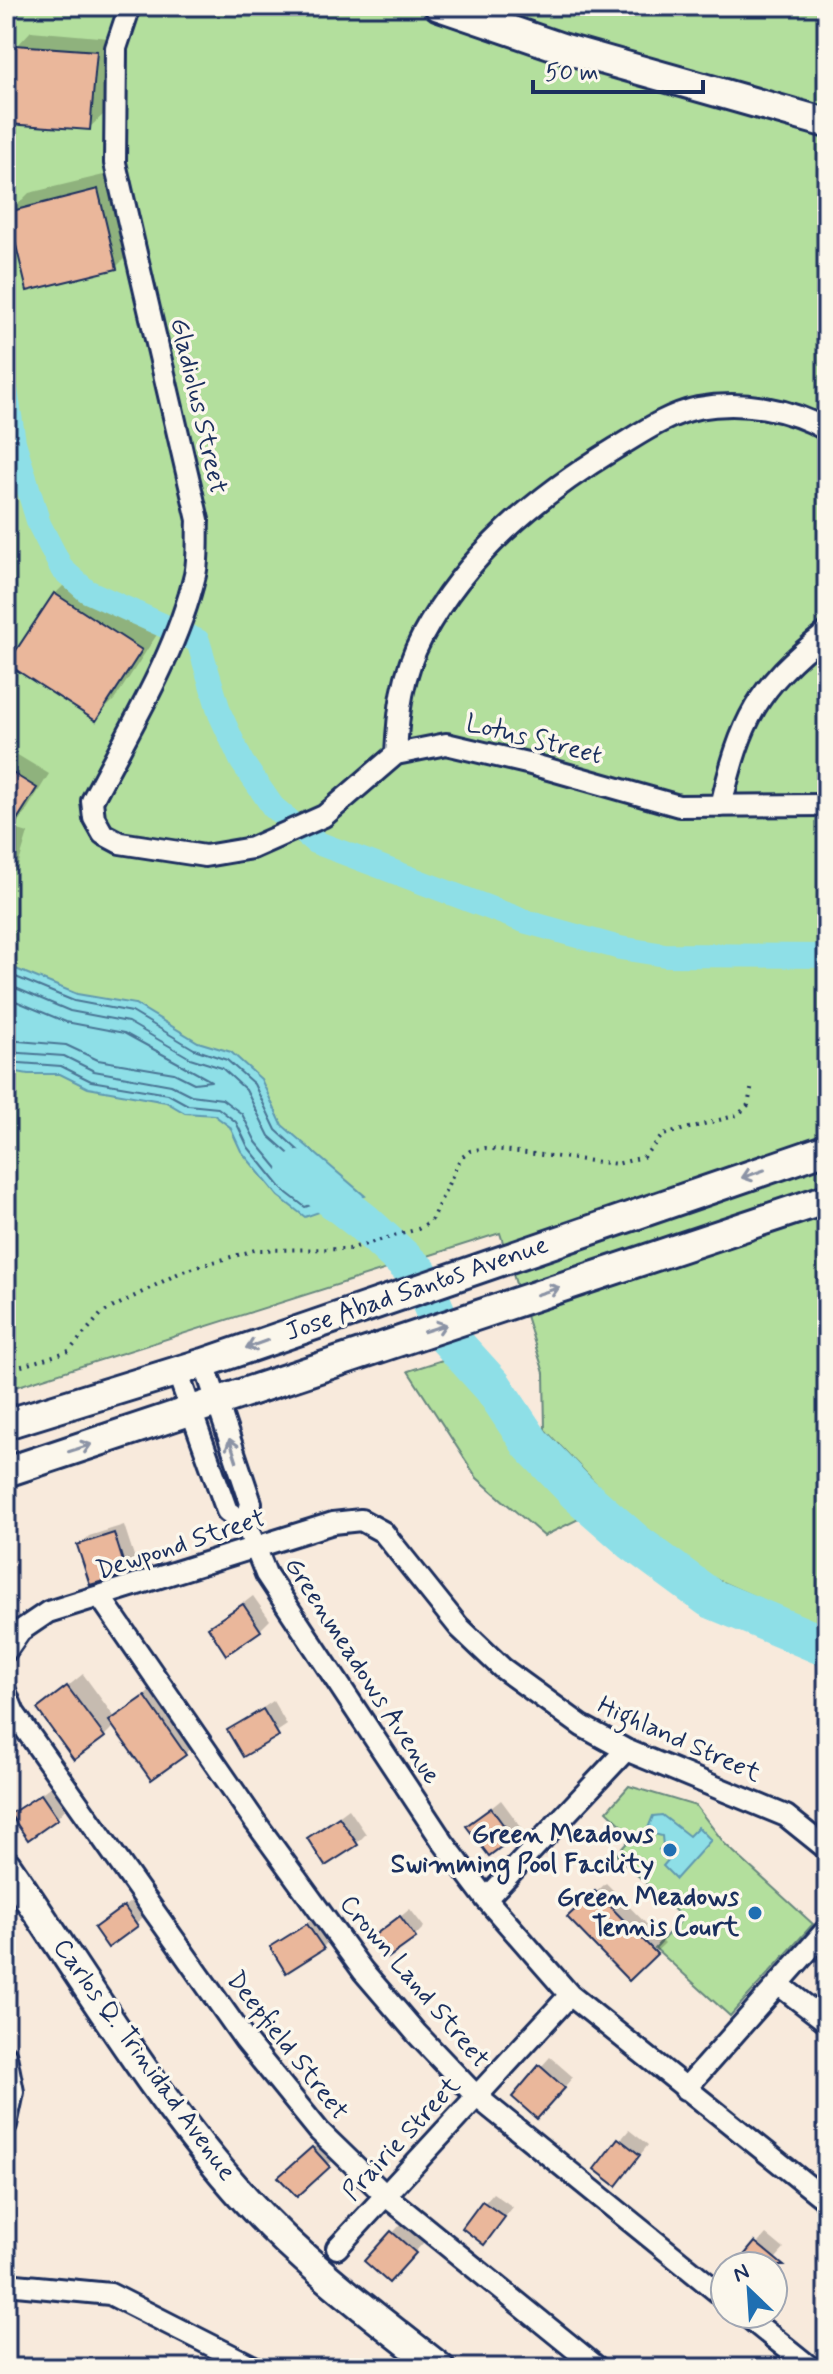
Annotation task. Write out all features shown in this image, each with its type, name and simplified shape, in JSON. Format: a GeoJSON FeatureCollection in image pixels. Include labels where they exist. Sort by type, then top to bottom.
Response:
{"type":"FeatureCollection","features":[{"type":"Feature","properties":{"kind":"main road"},"geometry":{"type":"LineString","coordinates":[[439,6],[562,48],[827,123]]}},
{"type":"Feature","properties":{"kind":"main road","name":"Jose Abad Santos Avenue"},"geometry":{"type":"LineString","coordinates":[[6,1424],[190,1367],[827,1149]]}},
{"type":"Feature","properties":{"kind":"main road","name":"Jose Abad Santos Avenue"},"geometry":{"type":"LineString","coordinates":[[6,1472],[827,1199]]}},
{"type":"Feature","properties":{"kind":"main road","name":"Carlos Q. Trinidad Avenue"},"geometry":{"type":"LineString","coordinates":[[6,1865],[179,2117],[247,2201],[319,2271],[440,2368]]}},
{"type":"Feature","properties":{"kind":"street","name":"Gladiolus Street"},"geometry":{"type":"LineString","coordinates":[[92,801],[170,647],[196,573],[198,520],[115,163],[116,48],[130,6]]}},
{"type":"Feature","properties":{"kind":"street"},"geometry":{"type":"LineString","coordinates":[[396,754],[398,699],[421,639],[459,579],[503,532],[559,483],[655,424],[697,408],[738,406],[777,409],[827,430]]}},
{"type":"Feature","properties":{"kind":"street"},"geometry":{"type":"LineString","coordinates":[[721,806],[732,757],[751,709],[770,682],[827,632]]}},
{"type":"Feature","properties":{"kind":"street","name":"Lotus Street"},"geometry":{"type":"LineString","coordinates":[[92,801],[94,818],[103,834],[120,843],[205,856],[252,848],[324,816],[396,754],[446,744],[679,806],[827,805]]}},
{"type":"Feature","properties":{"kind":"street","name":"Greenmeadows Avenue"},"geometry":{"type":"LineString","coordinates":[[190,1367],[205,1406],[227,1511],[246,1524],[266,1574],[443,1842],[486,1899],[570,1995],[827,2201]]}},
{"type":"Feature","properties":{"kind":"street","name":"Dewpond Street"},"geometry":{"type":"LineString","coordinates":[[6,1651],[20,1631],[48,1612],[255,1550],[333,1523],[361,1520],[383,1532]]}},
{"type":"Feature","properties":{"kind":"street","name":"Highland Street"},"geometry":{"type":"LineString","coordinates":[[383,1532],[459,1627],[502,1668],[582,1726],[626,1750],[786,1816],[827,1849]]}},
{"type":"Feature","properties":{"kind":"street","name":"Crown Land Street"},"geometry":{"type":"LineString","coordinates":[[101,1598],[256,1823],[363,1971],[476,2096],[709,2285]]}},
{"type":"Feature","properties":{"kind":"street","name":"Deepfield Street"},"geometry":{"type":"LineString","coordinates":[[6,1693],[14,1713],[245,2040],[319,2131],[385,2195],[598,2368]]}},
{"type":"Feature","properties":{"kind":"street"},"geometry":{"type":"LineString","coordinates":[[486,1899],[626,1750]]}},
{"type":"Feature","properties":{"kind":"street"},"geometry":{"type":"LineString","coordinates":[[685,2089],[827,1929]]}},
{"type":"Feature","properties":{"kind":"street"},"geometry":{"type":"LineString","coordinates":[[778,1984],[827,2022]]}},
{"type":"Feature","properties":{"kind":"street","name":"Prairie Street"},"geometry":{"type":"LineString","coordinates":[[337,2248],[570,1995]]}},
{"type":"Feature","properties":{"kind":"street"},"geometry":{"type":"LineString","coordinates":[[6,2056],[13,2092],[6,2125]]}},
{"type":"Feature","properties":{"kind":"street"},"geometry":{"type":"LineString","coordinates":[[6,2284],[110,2294],[256,2368]]}},
{"type":"Feature","properties":{"kind":"street"},"geometry":{"type":"LineString","coordinates":[[764,2330],[811,2368]]}},
{"type":"Feature","properties":{"kind":"path"},"geometry":{"type":"LineString","coordinates":[[6,1371],[69,1351],[102,1313],[183,1271],[255,1250],[349,1249],[418,1229],[431,1221],[460,1159],[470,1151],[485,1148],[617,1164],[643,1157],[663,1135],[738,1115],[748,1105],[752,1085]]}},
{"type":"Feature","properties":{"kind":"green space"},"geometry":{"type":"Polygon","coordinates":[[[6,6],[827,6],[827,1629],[713,1578],[618,1507],[545,1430],[544,1373],[500,1233],[6,1390],[6,6]]]}},
{"type":"Feature","properties":{"kind":"green space"},"geometry":{"type":"Polygon","coordinates":[[[452,1357],[587,1515],[544,1536],[477,1478],[408,1371],[452,1357]]]}},
{"type":"Feature","properties":{"kind":"green space"},"geometry":{"type":"Polygon","coordinates":[[[629,1786],[696,1806],[725,1844],[813,1924],[730,2016],[655,1948],[683,1918],[616,1855],[633,1836],[607,1811],[629,1786]]]}},
{"type":"Feature","properties":{"kind":"water"},"geometry":{"type":"Polygon","coordinates":[[[6,965],[77,994],[135,1004],[198,1042],[231,1052],[261,1079],[282,1125],[365,1196],[305,1217],[278,1196],[241,1151],[230,1127],[214,1115],[185,1113],[166,1102],[88,1088],[60,1074],[6,1070],[6,965]]]}},
{"type":"Feature","properties":{"kind":"water"},"geometry":{"type":"Polygon","coordinates":[[[662,1815],[689,1836],[698,1827],[711,1840],[676,1879],[663,1866],[669,1859],[659,1850],[663,1846],[662,1836],[650,1833],[648,1828],[653,1816],[662,1815]]]}},
{"type":"Feature","properties":{"kind":"building"},"geometry":{"type":"Polygon","coordinates":[[[15,45],[97,51],[90,130],[8,124],[15,45]]]}},
{"type":"Feature","properties":{"kind":"building"},"geometry":{"type":"Polygon","coordinates":[[[98,189],[117,269],[27,291],[8,212],[98,189]]]}},
{"type":"Feature","properties":{"kind":"building"},"geometry":{"type":"Polygon","coordinates":[[[54,593],[142,650],[96,721],[7,664],[54,593]]]}},
{"type":"Feature","properties":{"kind":"building"},"geometry":{"type":"Polygon","coordinates":[[[6,769],[37,788],[6,837],[6,769]]]}},
{"type":"Feature","properties":{"kind":"building"},"geometry":{"type":"Polygon","coordinates":[[[114,1533],[127,1574],[90,1585],[77,1545],[114,1533]]]}},
{"type":"Feature","properties":{"kind":"building"},"geometry":{"type":"Polygon","coordinates":[[[243,1604],[261,1631],[226,1655],[208,1627],[243,1604]]]}},
{"type":"Feature","properties":{"kind":"building"},"geometry":{"type":"Polygon","coordinates":[[[67,1686],[105,1737],[74,1760],[37,1709],[67,1686]]]}},
{"type":"Feature","properties":{"kind":"building"},"geometry":{"type":"Polygon","coordinates":[[[145,1696],[186,1755],[151,1780],[109,1721],[145,1696]]]}},
{"type":"Feature","properties":{"kind":"building"},"geometry":{"type":"Polygon","coordinates":[[[263,1709],[279,1736],[243,1757],[227,1730],[263,1709]]]}},
{"type":"Feature","properties":{"kind":"building"},"geometry":{"type":"Polygon","coordinates":[[[41,1794],[58,1819],[28,1840],[10,1814],[41,1794]]]}},
{"type":"Feature","properties":{"kind":"building"},"geometry":{"type":"Polygon","coordinates":[[[491,1808],[513,1838],[489,1856],[466,1826],[491,1808]]]}},
{"type":"Feature","properties":{"kind":"building"},"geometry":{"type":"Polygon","coordinates":[[[339,1817],[358,1845],[325,1866],[307,1838],[339,1817]]]}},
{"type":"Feature","properties":{"kind":"building"},"geometry":{"type":"Polygon","coordinates":[[[595,1891],[657,1954],[629,1981],[567,1917],[595,1891]]]}},
{"type":"Feature","properties":{"kind":"building"},"geometry":{"type":"Polygon","coordinates":[[[124,1906],[138,1926],[108,1948],[94,1928],[124,1906]]]}},
{"type":"Feature","properties":{"kind":"building"},"geometry":{"type":"Polygon","coordinates":[[[400,1916],[416,1938],[388,1958],[372,1937],[400,1916]]]}},
{"type":"Feature","properties":{"kind":"building"},"geometry":{"type":"Polygon","coordinates":[[[307,1924],[324,1949],[286,1973],[270,1947],[307,1924]]]}},
{"type":"Feature","properties":{"kind":"building"},"geometry":{"type":"Polygon","coordinates":[[[539,2065],[565,2088],[537,2119],[512,2097],[539,2065]]]}},
{"type":"Feature","properties":{"kind":"building"},"geometry":{"type":"Polygon","coordinates":[[[618,2138],[640,2155],[616,2186],[594,2169],[618,2138]]]}},
{"type":"Feature","properties":{"kind":"building"},"geometry":{"type":"Polygon","coordinates":[[[312,2147],[330,2167],[297,2197],[278,2177],[312,2147]]]}},
{"type":"Feature","properties":{"kind":"building"},"geometry":{"type":"Polygon","coordinates":[[[482,2201],[505,2217],[484,2245],[462,2228],[482,2201]]]}},
{"type":"Feature","properties":{"kind":"building"},"geometry":{"type":"Polygon","coordinates":[[[391,2231],[416,2253],[389,2283],[364,2261],[391,2231]]]}},
{"type":"Feature","properties":{"kind":"building"},"geometry":{"type":"Polygon","coordinates":[[[755,2242],[765,2250],[748,2250],[755,2242]]]}},
{"type":"Feature","properties":{"kind":"waterway"},"geometry":{"type":"LineString","coordinates":[[6,389],[14,442],[39,524],[62,569],[87,591],[198,641],[220,714],[242,762],[273,807],[315,842],[527,922],[620,948],[665,955],[827,956]]}},
{"type":"Feature","properties":{"kind":"waterway"},"geometry":{"type":"LineString","coordinates":[[298,1171],[363,1222],[419,1274],[445,1334],[493,1387],[531,1444],[577,1492],[634,1542],[710,1598],[827,1647]]}},
{"type":"Feature","properties":{"kind":"place","name":"Green Meadows Swimming Pool Facility"},"geometry":{"type":"Point","coordinates":[670,1850]}},
{"type":"Feature","properties":{"kind":"place","name":"Green Meadows Tennis Court"},"geometry":{"type":"Point","coordinates":[755,1913]}}]}
